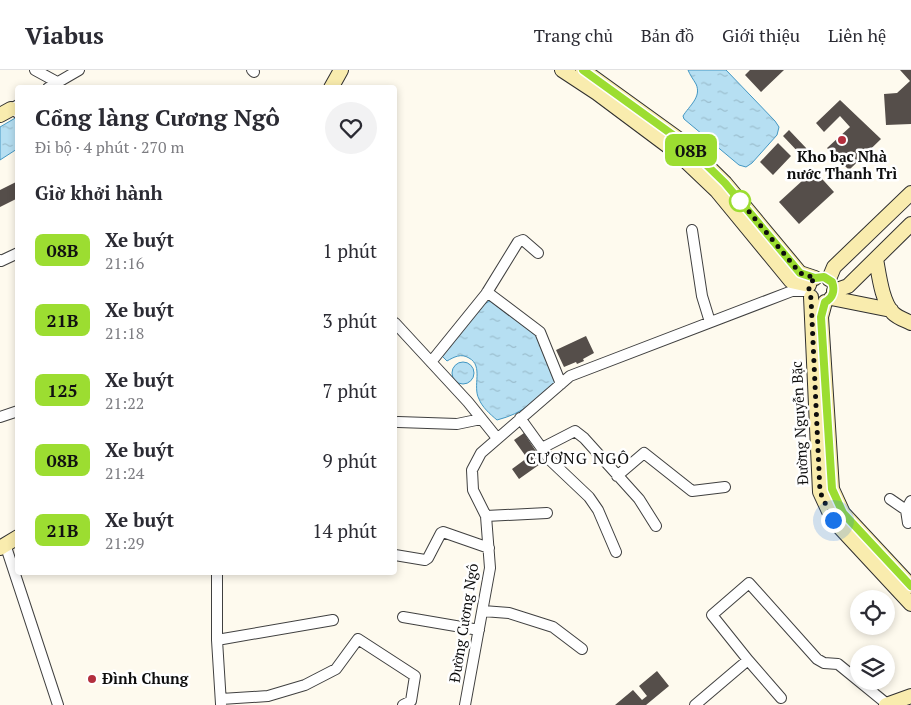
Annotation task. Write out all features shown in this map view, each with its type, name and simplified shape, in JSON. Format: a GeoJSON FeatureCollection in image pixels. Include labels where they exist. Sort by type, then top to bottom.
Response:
{"type":"FeatureCollection","features":[{"type":"Feature","properties":{"kind":"main road"},"geometry":{"type":"LineString","coordinates":[[333,85],[341,70]]}},
{"type":"Feature","properties":{"kind":"main road"},"geometry":{"type":"LineString","coordinates":[[562,70],[597,93],[676,152],[725,183],[800,273],[820,290],[891,310]]}},
{"type":"Feature","properties":{"kind":"main road"},"geometry":{"type":"LineString","coordinates":[[583,70],[684,143],[705,171]]}},
{"type":"Feature","properties":{"kind":"main road"},"geometry":{"type":"LineString","coordinates":[[820,290],[834,267],[911,193]]}},
{"type":"Feature","properties":{"kind":"main road"},"geometry":{"type":"LineString","coordinates":[[820,290],[848,286],[911,224]]}},
{"type":"Feature","properties":{"kind":"main road"},"geometry":{"type":"LineString","coordinates":[[876,259],[882,289],[891,310],[911,323]]}},
{"type":"Feature","properties":{"kind":"main road","name":"Đường Nguyễn Bặc"},"geometry":{"type":"LineString","coordinates":[[820,290],[820,492],[833,507],[843,513],[911,586]]}},
{"type":"Feature","properties":{"kind":"main road","name":"Đường Nguyễn Bặc"},"geometry":{"type":"LineString","coordinates":[[833,507],[833,520],[911,604]]}},
{"type":"Feature","properties":{"kind":"main road"},"geometry":{"type":"LineString","coordinates":[[3,546],[15,539]]}},
{"type":"Feature","properties":{"kind":"main road"},"geometry":{"type":"LineString","coordinates":[[886,704],[911,696]]}},
{"type":"Feature","properties":{"kind":"street"},"geometry":{"type":"LineString","coordinates":[[35,70],[52,85],[79,70]]}},
{"type":"Feature","properties":{"kind":"street"},"geometry":{"type":"LineString","coordinates":[[692,230],[702,296],[710,322]]}},
{"type":"Feature","properties":{"kind":"street"},"geometry":{"type":"LineString","coordinates":[[431,362],[487,292],[518,242],[523,240],[538,253]]}},
{"type":"Feature","properties":{"kind":"street"},"geometry":{"type":"LineString","coordinates":[[0,260],[15,254]]}},
{"type":"Feature","properties":{"kind":"street","name":"Đường Cương Ngô"},"geometry":{"type":"LineString","coordinates":[[465,705],[490,568],[486,516],[473,490],[472,470],[481,454],[570,376],[792,291],[820,290]]}},
{"type":"Feature","properties":{"kind":"street"},"geometry":{"type":"LineString","coordinates":[[487,292],[540,332],[561,384]]}},
{"type":"Feature","properties":{"kind":"street"},"geometry":{"type":"LineString","coordinates":[[397,325],[497,438]]}},
{"type":"Feature","properties":{"kind":"street"},"geometry":{"type":"LineString","coordinates":[[0,417],[15,412]]}},
{"type":"Feature","properties":{"kind":"street"},"geometry":{"type":"LineString","coordinates":[[398,422],[457,424],[481,418]]}},
{"type":"Feature","properties":{"kind":"street"},"geometry":{"type":"LineString","coordinates":[[520,418],[564,475],[589,497],[598,510],[616,552]]}},
{"type":"Feature","properties":{"kind":"street"},"geometry":{"type":"LineString","coordinates":[[542,448],[575,431],[584,438],[638,499],[656,526]]}},
{"type":"Feature","properties":{"kind":"street"},"geometry":{"type":"LineString","coordinates":[[618,476],[644,453],[692,491],[725,486]]}},
{"type":"Feature","properties":{"kind":"street"},"geometry":{"type":"LineString","coordinates":[[890,500],[908,505],[908,523]]}},
{"type":"Feature","properties":{"kind":"street"},"geometry":{"type":"LineString","coordinates":[[486,516],[547,513]]}},
{"type":"Feature","properties":{"kind":"street"},"geometry":{"type":"LineString","coordinates":[[397,555],[425,560],[443,532],[489,548]]}},
{"type":"Feature","properties":{"kind":"street"},"geometry":{"type":"LineString","coordinates":[[3,546],[49,673],[58,705]]}},
{"type":"Feature","properties":{"kind":"street"},"geometry":{"type":"LineString","coordinates":[[216,575],[217,640],[221,702],[268,696],[305,684],[336,669],[358,639],[416,676],[411,700],[403,705]]}},
{"type":"Feature","properties":{"kind":"street"},"geometry":{"type":"LineString","coordinates":[[782,698],[712,615],[749,582],[818,658],[824,662],[838,664],[886,704]]}},
{"type":"Feature","properties":{"kind":"street"},"geometry":{"type":"LineString","coordinates":[[483,610],[509,613],[553,627],[582,649]]}},
{"type":"Feature","properties":{"kind":"street"},"geometry":{"type":"LineString","coordinates":[[403,617],[479,630]]}},
{"type":"Feature","properties":{"kind":"street"},"geometry":{"type":"LineString","coordinates":[[217,640],[333,620]]}},
{"type":"Feature","properties":{"kind":"street"},"geometry":{"type":"LineString","coordinates":[[695,705],[748,660]]}},
{"type":"Feature","properties":{"kind":"water"},"geometry":{"type":"Polygon","coordinates":[[[688,70],[726,70],[779,127],[777,135],[752,163],[746,167],[739,165],[684,119],[683,116],[694,101],[697,93],[696,84],[688,70]]]}},
{"type":"Feature","properties":{"kind":"water"},"geometry":{"type":"Polygon","coordinates":[[[15,118],[15,150],[0,160],[0,127],[15,118]]]}},
{"type":"Feature","properties":{"kind":"water"},"geometry":{"type":"Polygon","coordinates":[[[490,301],[541,339],[555,382],[535,401],[522,410],[497,420],[484,408],[479,399],[477,394],[477,371],[473,362],[469,358],[460,356],[447,361],[442,356],[482,305],[490,301]]]}},
{"type":"Feature","properties":{"kind":"water"},"geometry":{"type":"Polygon","coordinates":[[[463,362],[471,365],[474,373],[471,381],[463,384],[455,381],[452,373],[455,365],[463,362]]]}},
{"type":"Feature","properties":{"kind":"building"},"geometry":{"type":"Polygon","coordinates":[[[750,70],[784,70],[761,92],[745,75],[750,70]]]}},
{"type":"Feature","properties":{"kind":"building"},"geometry":{"type":"Polygon","coordinates":[[[900,70],[911,70],[911,124],[886,125],[884,94],[897,93],[910,81],[900,70]]]}},
{"type":"Feature","properties":{"kind":"building"},"geometry":{"type":"Polygon","coordinates":[[[840,100],[881,139],[849,170],[827,148],[850,127],[840,116],[824,132],[816,123],[840,100]]]}},
{"type":"Feature","properties":{"kind":"building"},"geometry":{"type":"Polygon","coordinates":[[[789,130],[807,149],[801,155],[783,136],[789,130]]]}},
{"type":"Feature","properties":{"kind":"building"},"geometry":{"type":"Polygon","coordinates":[[[778,143],[791,156],[773,175],[760,162],[778,143]]]}},
{"type":"Feature","properties":{"kind":"building"},"geometry":{"type":"Polygon","coordinates":[[[814,170],[834,192],[799,224],[779,202],[814,170]]]}},
{"type":"Feature","properties":{"kind":"building"},"geometry":{"type":"Polygon","coordinates":[[[15,182],[15,200],[0,207],[0,190],[15,182]]]}},
{"type":"Feature","properties":{"kind":"building"},"geometry":{"type":"Polygon","coordinates":[[[586,336],[594,353],[583,359],[584,361],[564,367],[556,350],[586,336]]]}},
{"type":"Feature","properties":{"kind":"building"},"geometry":{"type":"Polygon","coordinates":[[[524,433],[543,462],[519,479],[512,469],[527,458],[514,440],[524,433]]]}},
{"type":"Feature","properties":{"kind":"building"},"geometry":{"type":"Polygon","coordinates":[[[657,671],[669,686],[646,705],[615,705],[633,690],[642,700],[647,696],[639,686],[657,671]]]}},
{"type":"Feature","properties":{"kind":"bus line","name":"08B"},"geometry":{"type":"LineString","coordinates":[[583,70],[684,143],[725,183],[800,273],[815,278],[819,276],[824,277],[832,282],[834,286],[833,295],[825,302],[821,317],[832,489],[843,513],[911,586]]}},
{"type":"Feature","properties":{"kind":"place","name":"Kho bạc Nhà nước Thanh Trì"},"geometry":{"type":"Point","coordinates":[842,140]}},
{"type":"Feature","properties":{"kind":"place","name":"Đình Chung"},"geometry":{"type":"Point","coordinates":[92,679]}},
{"type":"Feature","properties":{"kind":"district","name":"CƯƠNG NGÔ"},"geometry":{"type":"Point","coordinates":[578,458]}},
{"type":"Feature","properties":{"kind":"route"},"geometry":{"type":"LineString","coordinates":[[740,201],[736,196],[800,273],[815,278],[811,281],[808,291],[811,298],[820,492],[833,520]]}}]}
